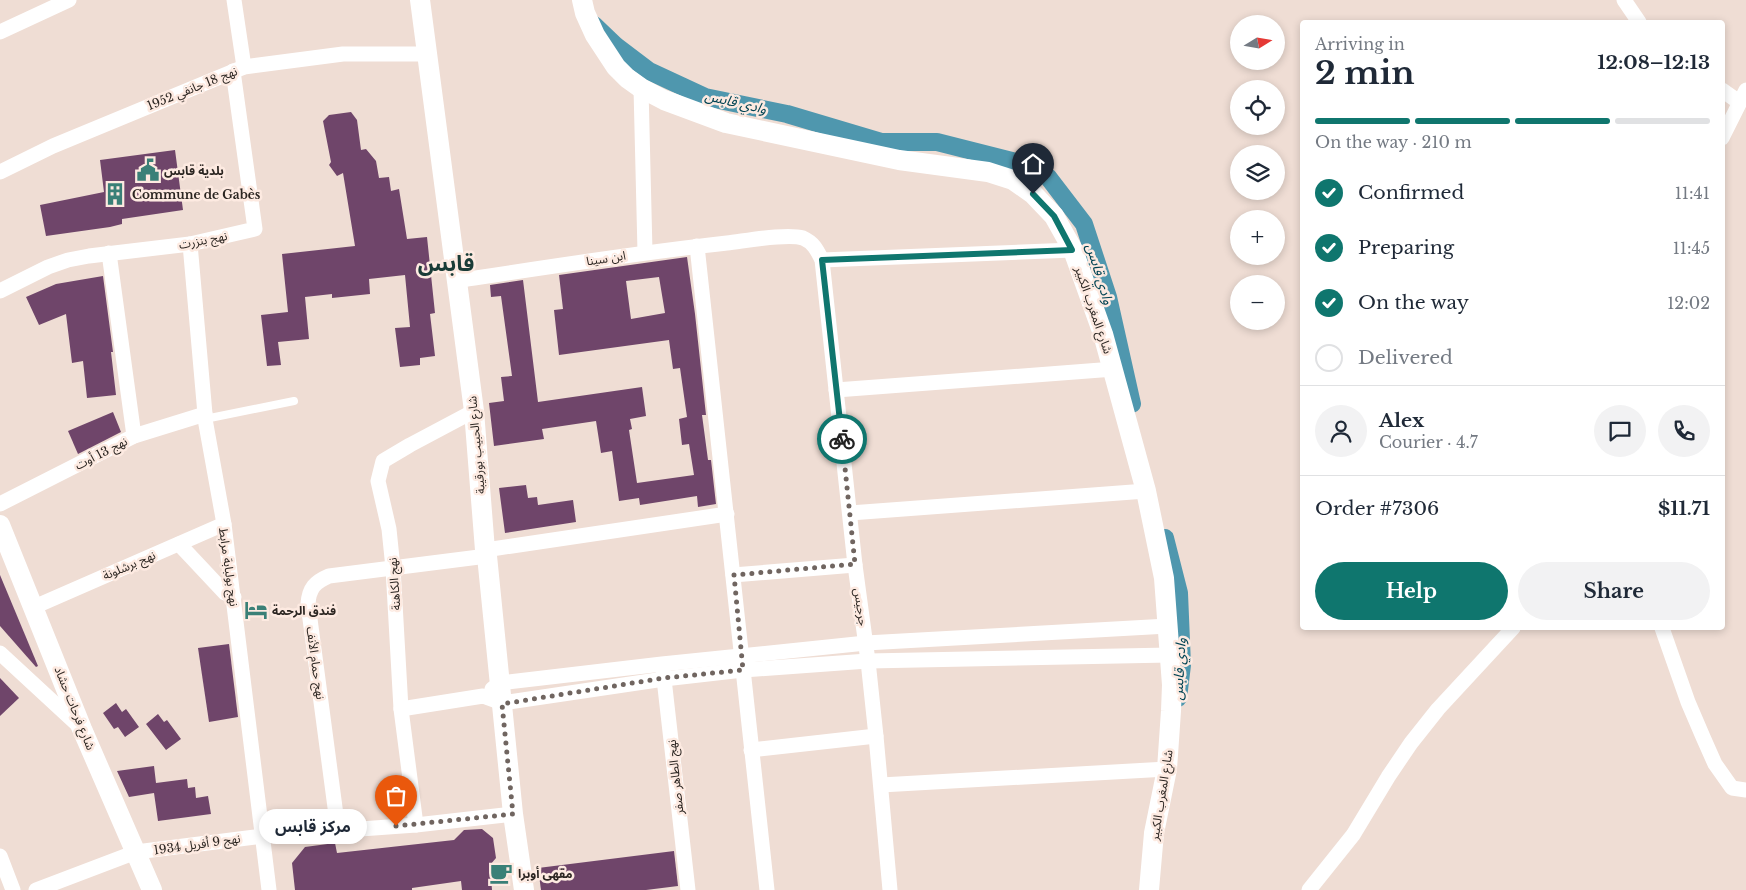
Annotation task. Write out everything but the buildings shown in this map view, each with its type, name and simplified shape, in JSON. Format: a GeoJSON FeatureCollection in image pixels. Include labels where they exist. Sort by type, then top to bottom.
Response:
{"type":"FeatureCollection","features":[{"type":"Feature","properties":{"kind":"street"},"geometry":{"type":"LineString","coordinates":[[0,32],[69,0]]}},
{"type":"Feature","properties":{"kind":"street","name":"نهج بنزرت"},"geometry":{"type":"LineString","coordinates":[[0,291],[68,260],[109,253],[190,244],[255,229],[234,0]]}},
{"type":"Feature","properties":{"kind":"street","name":"شارع الحبيب بورقيبة"},"geometry":{"type":"LineString","coordinates":[[420,0],[474,411],[486,553],[513,814],[524,890]]}},
{"type":"Feature","properties":{"kind":"street","name":"شارع المغرب الكبير"},"geometry":{"type":"LineString","coordinates":[[582,0],[585,13],[595,35],[605,51],[627,78],[664,100],[726,123],[866,154],[988,172],[1014,180],[1033,194],[1054,216],[1072,250],[1103,334],[1114,370],[1146,491],[1164,578],[1170,656],[1171,702],[1167,769],[1154,833],[1149,890]]}},
{"type":"Feature","properties":{"kind":"street"},"geometry":{"type":"LineString","coordinates":[[1624,0],[1639,20]]}},
{"type":"Feature","properties":{"kind":"street","name":"نهج 18 جانفي 1952"},"geometry":{"type":"LineString","coordinates":[[0,172],[53,146],[239,69],[343,54],[426,54]]}},
{"type":"Feature","properties":{"kind":"street"},"geometry":{"type":"LineString","coordinates":[[641,88],[645,252]]}},
{"type":"Feature","properties":{"kind":"street"},"geometry":{"type":"LineString","coordinates":[[1725,91],[1743,96],[1725,132]]}},
{"type":"Feature","properties":{"kind":"street","name":"ابن سينا"},"geometry":{"type":"LineString","coordinates":[[456,282],[645,252],[789,237],[802,238],[816,246],[822,260]]}},
{"type":"Feature","properties":{"kind":"street","name":"نهج بولبابة مرابط"},"geometry":{"type":"LineString","coordinates":[[190,244],[205,416],[224,524],[234,597],[269,890]]}},
{"type":"Feature","properties":{"kind":"street"},"geometry":{"type":"LineString","coordinates":[[697,246],[767,890]]}},
{"type":"Feature","properties":{"kind":"street"},"geometry":{"type":"LineString","coordinates":[[822,260],[1072,250]]}},
{"type":"Feature","properties":{"kind":"street"},"geometry":{"type":"LineString","coordinates":[[109,253],[134,436]]}},
{"type":"Feature","properties":{"kind":"street","name":"جرجيس"},"geometry":{"type":"LineString","coordinates":[[822,260],[855,564],[868,661],[890,890]]}},
{"type":"Feature","properties":{"kind":"street"},"geometry":{"type":"LineString","coordinates":[[836,390],[1114,370]]}},
{"type":"Feature","properties":{"kind":"street","name":"نهج الكاهنة"},"geometry":{"type":"LineString","coordinates":[[416,825],[401,709],[389,530],[378,481],[383,461],[410,444],[474,411]]}},
{"type":"Feature","properties":{"kind":"street","name":"نهج 13 أوت"},"geometry":{"type":"LineString","coordinates":[[0,504],[134,436],[205,416]]}},
{"type":"Feature","properties":{"kind":"street"},"geometry":{"type":"LineString","coordinates":[[850,513],[1146,491]]}},
{"type":"Feature","properties":{"kind":"street","name":"نهج حمام الأنف"},"geometry":{"type":"LineString","coordinates":[[338,830],[308,604],[309,593],[313,585],[319,580],[329,576],[393,568],[727,514]]}},
{"type":"Feature","properties":{"kind":"street","name":"نهج برشلونة"},"geometry":{"type":"LineString","coordinates":[[34,607],[224,524]]}},
{"type":"Feature","properties":{"kind":"street","name":"شارع فرحات حشاد"},"geometry":{"type":"LineString","coordinates":[[0,525],[82,729],[152,890]]}},
{"type":"Feature","properties":{"kind":"street"},"geometry":{"type":"LineString","coordinates":[[180,544],[225,593],[234,597]]}},
{"type":"Feature","properties":{"kind":"street"},"geometry":{"type":"LineString","coordinates":[[734,575],[855,564]]}},
{"type":"Feature","properties":{"kind":"street"},"geometry":{"type":"LineString","coordinates":[[401,709],[483,696],[500,683],[742,663],[866,643],[1168,626]]}},
{"type":"Feature","properties":{"kind":"street"},"geometry":{"type":"LineString","coordinates":[[1309,890],[1353,835],[1388,777],[1416,736],[1438,709],[1511,630]]}},
{"type":"Feature","properties":{"kind":"street"},"geometry":{"type":"LineString","coordinates":[[1663,630],[1688,702],[1715,764],[1732,788],[1746,790]]}},
{"type":"Feature","properties":{"kind":"street"},"geometry":{"type":"LineString","coordinates":[[0,654],[82,729]]}},
{"type":"Feature","properties":{"kind":"street"},"geometry":{"type":"LineString","coordinates":[[742,663],[1170,656]]}},
{"type":"Feature","properties":{"kind":"street"},"geometry":{"type":"LineString","coordinates":[[483,696],[502,704],[663,671]]}},
{"type":"Feature","properties":{"kind":"street","name":"نهج الطاهر صفر"},"geometry":{"type":"LineString","coordinates":[[663,671],[688,890]]}},
{"type":"Feature","properties":{"kind":"street"},"geometry":{"type":"LineString","coordinates":[[751,750],[876,736]]}},
{"type":"Feature","properties":{"kind":"street"},"geometry":{"type":"LineString","coordinates":[[881,785],[1167,769]]}},
{"type":"Feature","properties":{"kind":"street","name":"نهج 9 أفريل 1934"},"geometry":{"type":"LineString","coordinates":[[36,890],[136,852],[263,836],[416,825],[513,814]]}},
{"type":"Feature","properties":{"kind":"street"},"geometry":{"type":"LineString","coordinates":[[0,856],[14,890]]}},
{"type":"Feature","properties":{"kind":"lane"},"geometry":{"type":"LineString","coordinates":[[205,416],[294,402]]}},
{"type":"Feature","properties":{"kind":"waterway","name":"وادي قابس"},"geometry":{"type":"LineString","coordinates":[[594,25],[616,46],[649,71],[705,97],[787,114],[881,142],[937,142],[1012,161],[1048,177],[1084,224],[1108,297],[1132,404]]}},
{"type":"Feature","properties":{"kind":"waterway","name":"وادي قابس"},"geometry":{"type":"LineString","coordinates":[[1165,538],[1179,593],[1182,665],[1178,698]]}},
{"type":"Feature","properties":{"kind":"way so far"},"geometry":{"type":"LineString","coordinates":[[396,826],[513,814],[502,704],[664,678],[743,670],[734,575],[855,564],[842,439]]}},
{"type":"Feature","properties":{"kind":"place","name":"بلدية قابس"},"geometry":{"type":"Point","coordinates":[148,170]}},
{"type":"Feature","properties":{"kind":"place","name":"Commune de Gabès"},"geometry":{"type":"Point","coordinates":[115,194]}},
{"type":"Feature","properties":{"kind":"place","name":"فندق الرحمة"},"geometry":{"type":"Point","coordinates":[256,610]}},
{"type":"Feature","properties":{"kind":"place","name":"مركز قابس"},"geometry":{"type":"Point","coordinates":[396,826]}},
{"type":"Feature","properties":{"kind":"place","name":"مقهى أوبرا"},"geometry":{"type":"Point","coordinates":[501,873]}},
{"type":"Feature","properties":{"kind":"district","name":"قابس"},"geometry":{"type":"Point","coordinates":[446,263]}},
{"type":"Feature","properties":{"kind":"route"},"geometry":{"type":"LineString","coordinates":[[842,439],[822,260],[1072,250],[1054,216],[1033,194]]}}]}
